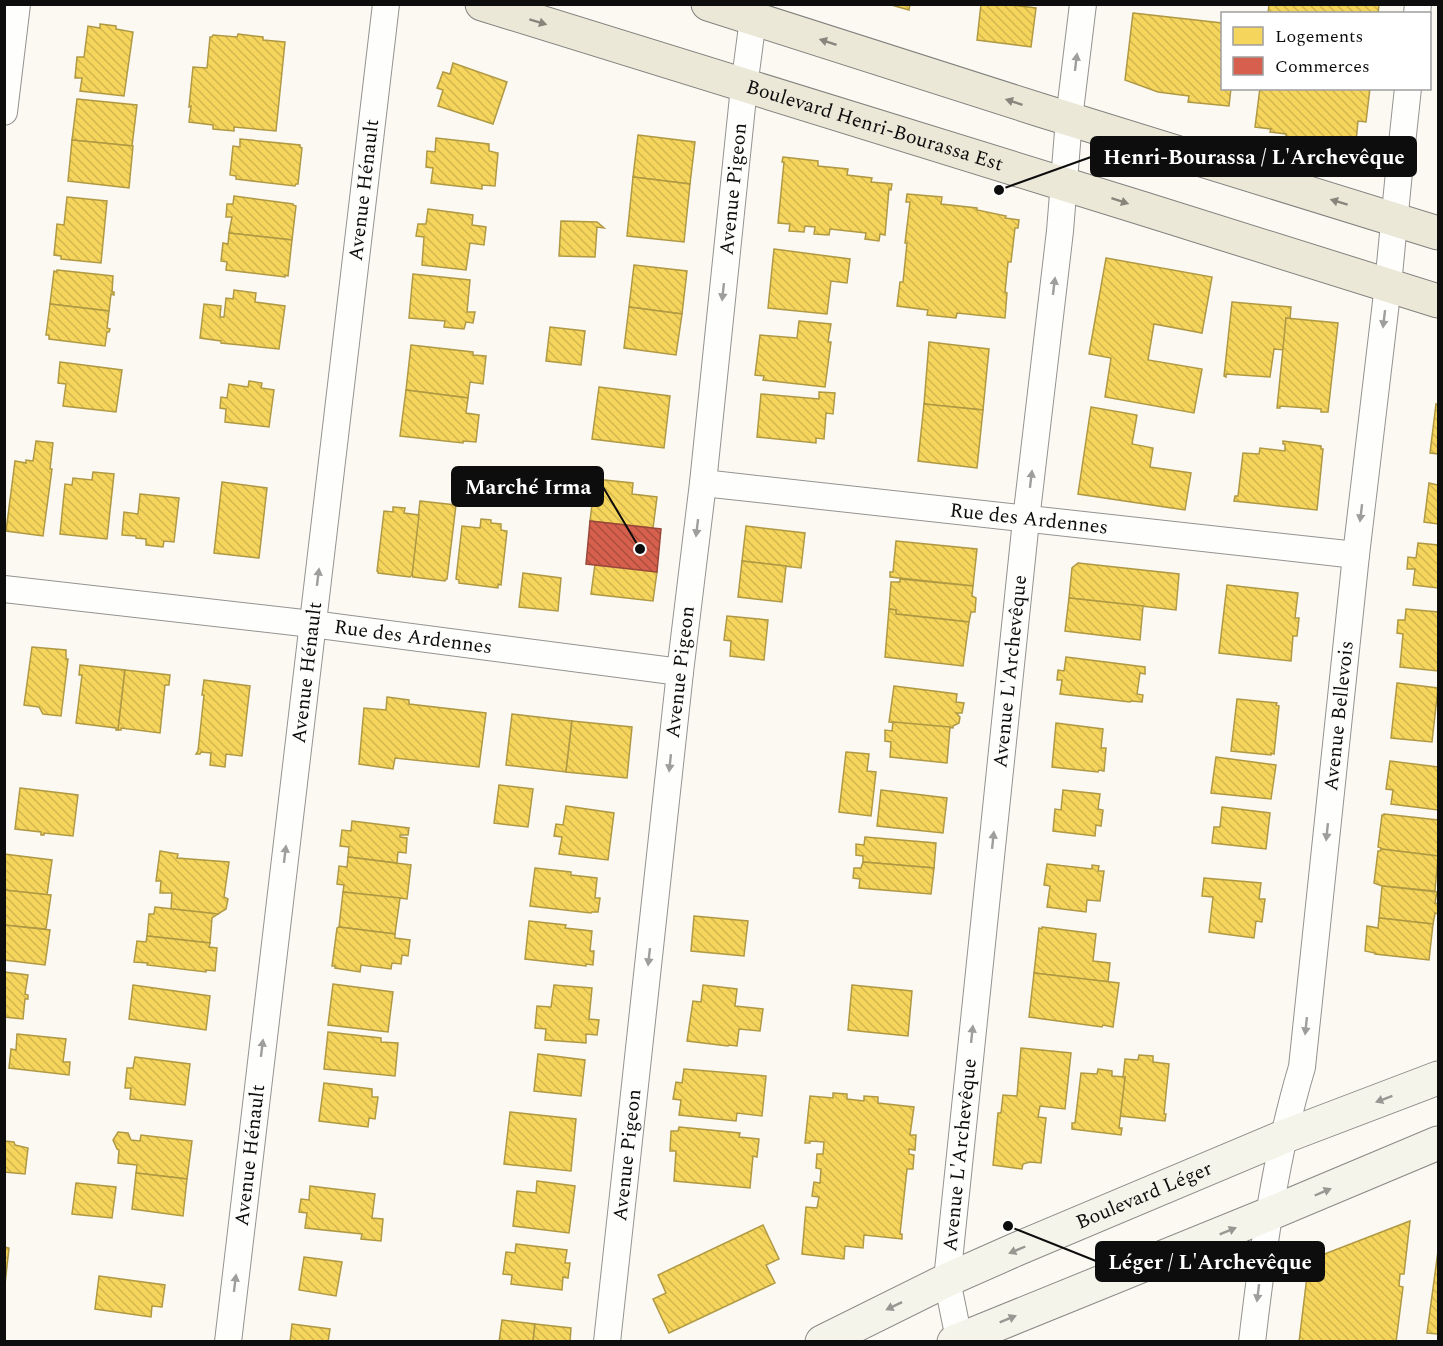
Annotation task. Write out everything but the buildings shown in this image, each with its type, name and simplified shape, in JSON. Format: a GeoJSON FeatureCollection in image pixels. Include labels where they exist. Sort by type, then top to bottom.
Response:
{"type":"FeatureCollection","features":[{"type":"Feature","properties":{"kind":"main road","name":"Boulevard Henri-Bourassa Est"},"geometry":{"type":"LineString","coordinates":[[482,4],[744,87],[1065,183],[1438,301]]}},
{"type":"Feature","properties":{"kind":"main road"},"geometry":{"type":"LineString","coordinates":[[708,4],[754,11],[1069,119],[1438,233]]}},
{"type":"Feature","properties":{"kind":"main road","name":"Boulevard Léger"},"geometry":{"type":"LineString","coordinates":[[824,1341],[946,1280],[1283,1137],[1438,1078]]}},
{"type":"Feature","properties":{"kind":"main road"},"geometry":{"type":"LineString","coordinates":[[957,1340],[1438,1143]]}},
{"type":"Feature","properties":{"kind":"street"},"geometry":{"type":"LineString","coordinates":[[4,112],[17,4]]}},
{"type":"Feature","properties":{"kind":"street","name":"Avenue Hénault"},"geometry":{"type":"LineString","coordinates":[[228,1341],[386,4]]}},
{"type":"Feature","properties":{"kind":"street","name":"Avenue L'Archevêque"},"geometry":{"type":"LineString","coordinates":[[957,1340],[946,1280],[1083,4]]}},
{"type":"Feature","properties":{"kind":"street","name":"Avenue Pigeon"},"geometry":{"type":"LineString","coordinates":[[607,1341],[754,11]]}},
{"type":"Feature","properties":{"kind":"street","name":"Avenue Bellevois"},"geometry":{"type":"LineString","coordinates":[[1252,1341],[1269,1214],[1283,1137],[1302,1067],[1408,90]]}},
{"type":"Feature","properties":{"kind":"street","name":"Rue des Ardennes"},"geometry":{"type":"LineString","coordinates":[[703,483],[1356,555]]}},
{"type":"Feature","properties":{"kind":"street","name":"Rue des Ardennes"},"geometry":{"type":"LineString","coordinates":[[4,589],[312,624],[680,672]]}},
{"type":"Feature","properties":{"kind":"place","name":"Henri-Bourassa / L'Archevêque"},"geometry":{"type":"Point","coordinates":[999,190]}},
{"type":"Feature","properties":{"kind":"place","name":"Marché Irma"},"geometry":{"type":"Point","coordinates":[640,549]}},
{"type":"Feature","properties":{"kind":"place","name":"Léger / L'Archevêque"},"geometry":{"type":"Point","coordinates":[1008,1226]}}]}
